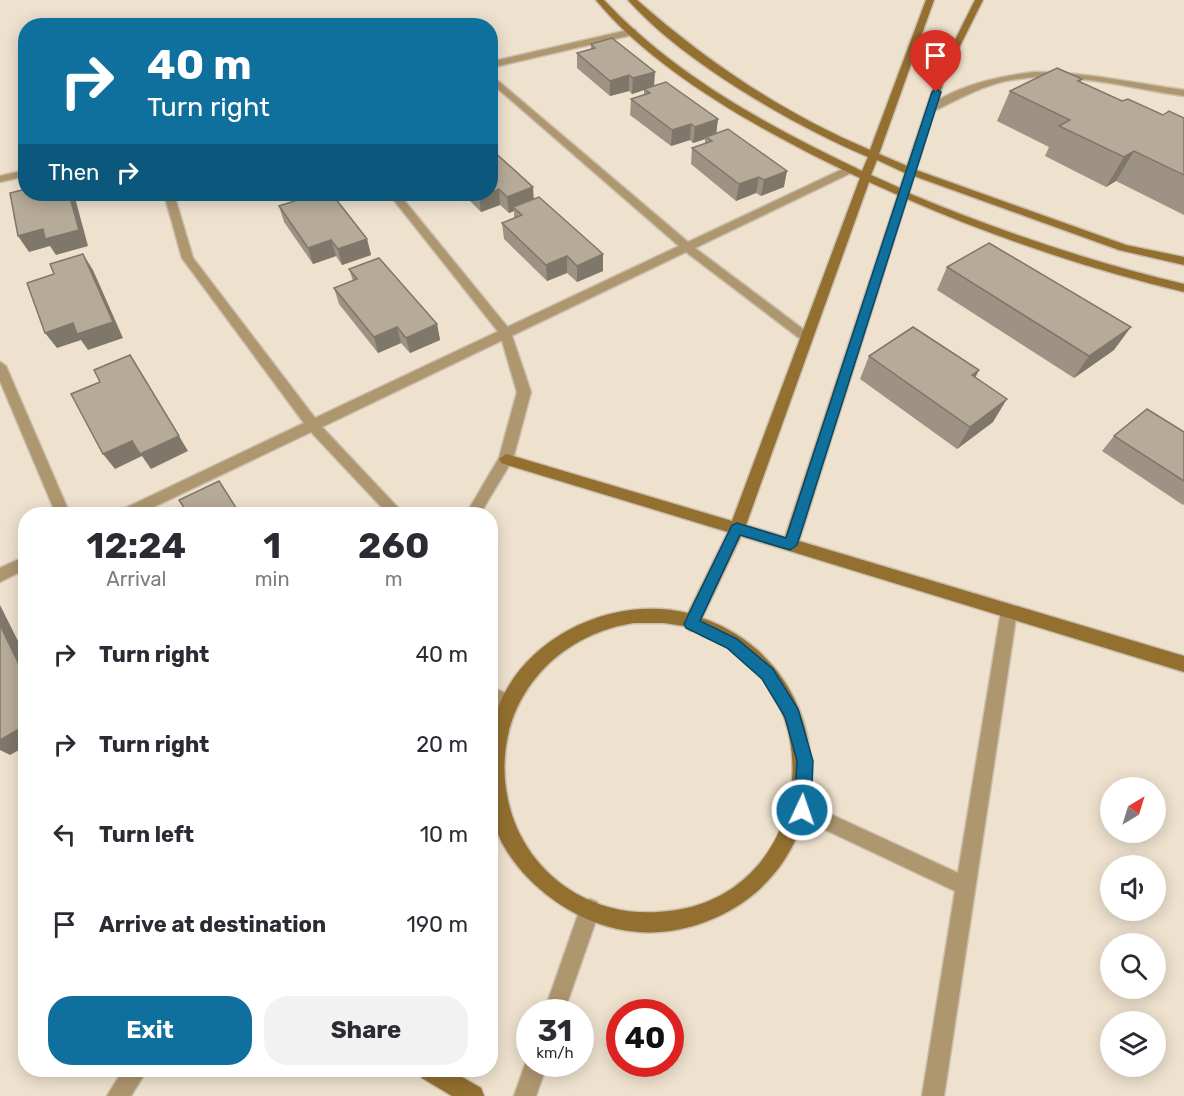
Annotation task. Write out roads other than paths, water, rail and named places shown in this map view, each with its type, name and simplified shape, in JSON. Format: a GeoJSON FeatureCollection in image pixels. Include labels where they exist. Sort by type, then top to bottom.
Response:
{"type":"FeatureCollection","features":[{"type":"Feature","properties":{"kind":"street"},"geometry":{"type":"LineString","coordinates":[[600,0],[688,79],[809,150],[944,212],[1117,274],[1184,288]]}},
{"type":"Feature","properties":{"kind":"street"},"geometry":{"type":"LineString","coordinates":[[632,0],[680,43],[750,91],[844,143],[911,172],[1123,248],[1184,261]]}},
{"type":"Feature","properties":{"kind":"street"},"geometry":{"type":"LineString","coordinates":[[691,624],[737,529],[930,0]]}},
{"type":"Feature","properties":{"kind":"street"},"geometry":{"type":"LineString","coordinates":[[790,545],[942,74],[979,0]]}},
{"type":"Feature","properties":{"kind":"street"},"geometry":{"type":"LineString","coordinates":[[498,63],[633,32]]}},
{"type":"Feature","properties":{"kind":"street"},"geometry":{"type":"LineString","coordinates":[[931,109],[985,83],[1035,74],[1106,79],[1184,93]]}},
{"type":"Feature","properties":{"kind":"street"},"geometry":{"type":"LineString","coordinates":[[498,84],[687,247],[807,338]]}},
{"type":"Feature","properties":{"kind":"street"},"geometry":{"type":"LineString","coordinates":[[141,507],[851,169]]}},
{"type":"Feature","properties":{"kind":"street"},"geometry":{"type":"LineString","coordinates":[[0,178],[18,175]]}},
{"type":"Feature","properties":{"kind":"street"},"geometry":{"type":"LineString","coordinates":[[171,201],[188,258],[313,426],[390,507]]}},
{"type":"Feature","properties":{"kind":"street"},"geometry":{"type":"LineString","coordinates":[[400,201],[506,333],[524,392],[506,459],[477,507]]}},
{"type":"Feature","properties":{"kind":"street"},"geometry":{"type":"LineString","coordinates":[[0,366],[60,507]]}},
{"type":"Feature","properties":{"kind":"street"},"geometry":{"type":"LineString","coordinates":[[506,459],[1184,664]]}},
{"type":"Feature","properties":{"kind":"street"},"geometry":{"type":"LineString","coordinates":[[0,575],[18,566]]}},
{"type":"Feature","properties":{"kind":"street"},"geometry":{"type":"LineString","coordinates":[[933,1096],[1009,611]]}},
{"type":"Feature","properties":{"kind":"street"},"geometry":{"type":"LineString","coordinates":[[498,795],[507,829],[540,876],[590,909],[644,922],[699,917],[747,894],[782,856],[802,810],[805,761],[792,714],[767,674],[732,643],[691,624],[643,616],[596,623],[552,645],[499,699]]}},
{"type":"Feature","properties":{"kind":"street"},"geometry":{"type":"LineString","coordinates":[[802,810],[966,886]]}},
{"type":"Feature","properties":{"kind":"street"},"geometry":{"type":"LineString","coordinates":[[559,999],[590,909]]}},
{"type":"Feature","properties":{"kind":"street"},"geometry":{"type":"LineString","coordinates":[[118,1096],[131,1077]]}},
{"type":"Feature","properties":{"kind":"street"},"geometry":{"type":"LineString","coordinates":[[442,1077],[473,1096]]}},
{"type":"Feature","properties":{"kind":"street"},"geometry":{"type":"LineString","coordinates":[[525,1096],[532,1077]]}}]}
